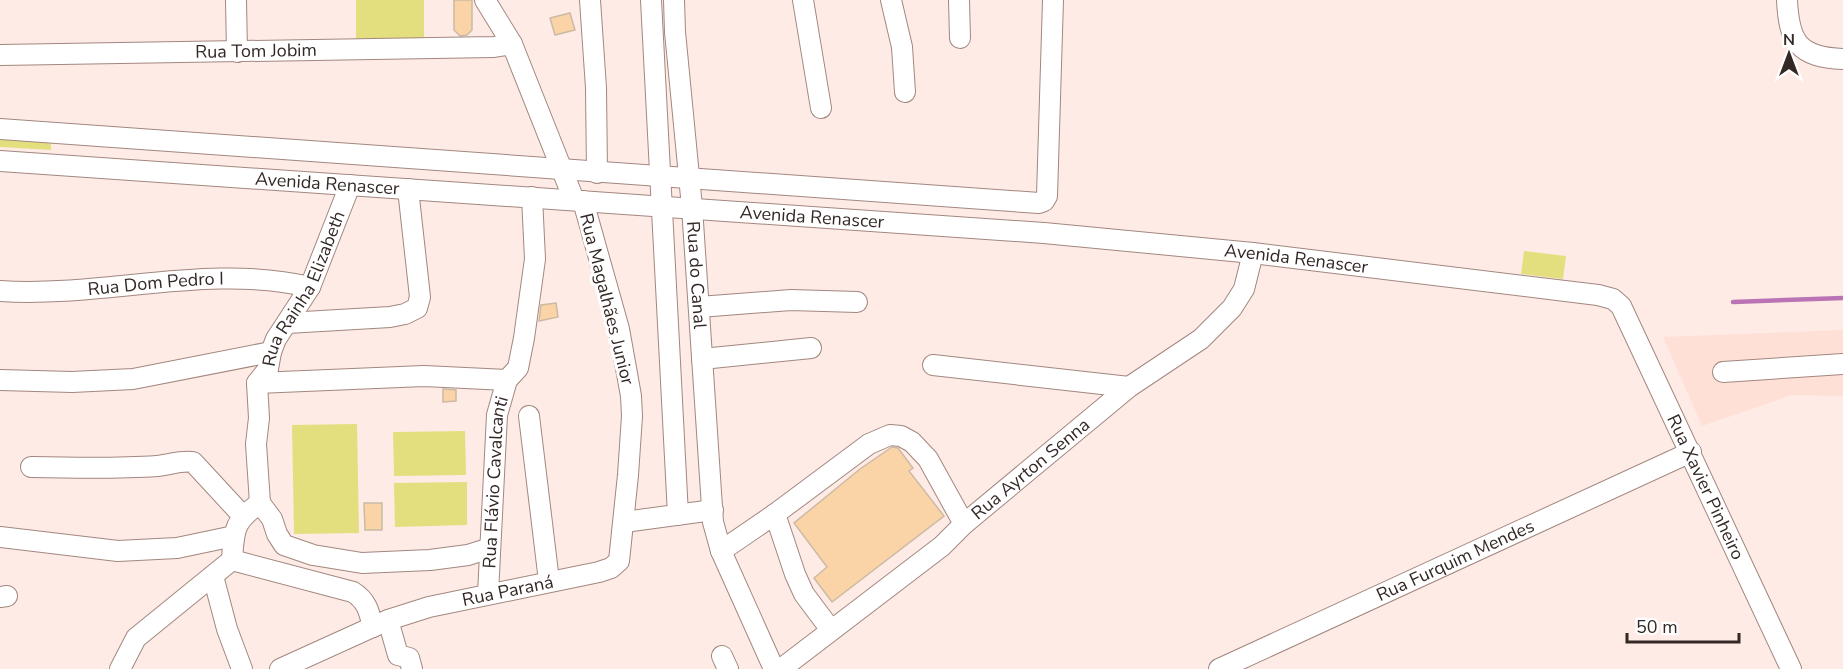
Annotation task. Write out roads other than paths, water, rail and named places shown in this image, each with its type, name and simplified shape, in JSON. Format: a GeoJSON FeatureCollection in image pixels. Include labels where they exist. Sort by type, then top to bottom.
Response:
{"type":"FeatureCollection","features":[{"type":"Feature","properties":{"kind":"street"},"geometry":{"type":"LineString","coordinates":[[236,0],[237,52]]}},
{"type":"Feature","properties":{"kind":"street","name":"Rua Magalhães Junior"},"geometry":{"type":"LineString","coordinates":[[484,0],[512,44],[563,170],[578,201],[619,329],[631,396],[632,416],[623,531]]}},
{"type":"Feature","properties":{"kind":"street"},"geometry":{"type":"LineString","coordinates":[[590,0],[596,88],[597,173]]}},
{"type":"Feature","properties":{"kind":"street"},"geometry":{"type":"LineString","coordinates":[[651,0],[678,515]]}},
{"type":"Feature","properties":{"kind":"street","name":"Rua do Canal"},"geometry":{"type":"LineString","coordinates":[[674,0],[675,32],[690,178],[713,522],[721,551],[774,669]]}},
{"type":"Feature","properties":{"kind":"street"},"geometry":{"type":"LineString","coordinates":[[803,0],[821,108]]}},
{"type":"Feature","properties":{"kind":"street"},"geometry":{"type":"LineString","coordinates":[[891,0],[902,47],[905,92]]}},
{"type":"Feature","properties":{"kind":"street"},"geometry":{"type":"LineString","coordinates":[[958,0],[960,38]]}},
{"type":"Feature","properties":{"kind":"street"},"geometry":{"type":"LineString","coordinates":[[1044,233],[1053,0]]}},
{"type":"Feature","properties":{"kind":"street"},"geometry":{"type":"LineString","coordinates":[[1787,0],[1789,27],[1800,46],[1813,55],[1843,58]]}},
{"type":"Feature","properties":{"kind":"street","name":"Rua Tom Jobim"},"geometry":{"type":"LineString","coordinates":[[0,55],[494,47],[512,44]]}},
{"type":"Feature","properties":{"kind":"street","name":"Avenida Renascer"},"geometry":{"type":"LineString","coordinates":[[0,129],[597,173],[1039,203],[1045,200]]}},
{"type":"Feature","properties":{"kind":"street","name":"Avenida Renascer"},"geometry":{"type":"LineString","coordinates":[[0,161],[1044,233],[1253,253],[1598,295],[1613,299],[1620,306]]}},
{"type":"Feature","properties":{"kind":"street","name":"Rua Rainha Elizabeth"},"geometry":{"type":"LineString","coordinates":[[260,503],[256,444],[259,418],[257,383],[268,369],[270,352],[310,287],[350,185]]}},
{"type":"Feature","properties":{"kind":"street"},"geometry":{"type":"LineString","coordinates":[[287,323],[390,317],[405,314],[417,308],[420,297],[408,189]]}},
{"type":"Feature","properties":{"kind":"street","name":"Rua Flávio Cavalcanti"},"geometry":{"type":"LineString","coordinates":[[488,594],[497,415],[507,380],[518,368],[535,259],[532,197]]}},
{"type":"Feature","properties":{"kind":"street","name":"Rua Ayrton Senna"},"geometry":{"type":"LineString","coordinates":[[781,669],[942,546],[964,524],[1129,387],[1201,339],[1218,323],[1244,289],[1253,253]]}},
{"type":"Feature","properties":{"kind":"street","name":"Rua Dom Pedro I"},"geometry":{"type":"LineString","coordinates":[[0,291],[39,292],[243,277],[286,281],[310,287]]}},
{"type":"Feature","properties":{"kind":"street"},"geometry":{"type":"LineString","coordinates":[[699,307],[791,300],[858,302]]}},
{"type":"Feature","properties":{"kind":"street","name":"Rua Xavier Pinheiro"},"geometry":{"type":"LineString","coordinates":[[1620,306],[1791,669]]}},
{"type":"Feature","properties":{"kind":"street"},"geometry":{"type":"LineString","coordinates":[[702,358],[811,348]]}},
{"type":"Feature","properties":{"kind":"street"},"geometry":{"type":"LineString","coordinates":[[0,380],[72,382],[134,379],[270,352]]}},
{"type":"Feature","properties":{"kind":"street"},"geometry":{"type":"LineString","coordinates":[[1723,372],[1843,364]]}},
{"type":"Feature","properties":{"kind":"street"},"geometry":{"type":"LineString","coordinates":[[933,365],[1129,387]]}},
{"type":"Feature","properties":{"kind":"street"},"geometry":{"type":"LineString","coordinates":[[257,383],[424,376],[507,380]]}},
{"type":"Feature","properties":{"kind":"street"},"geometry":{"type":"LineString","coordinates":[[529,416],[549,581]]}},
{"type":"Feature","properties":{"kind":"street"},"geometry":{"type":"LineString","coordinates":[[721,551],[776,514],[869,444],[890,435],[901,436],[912,442],[928,459],[964,524]]}},
{"type":"Feature","properties":{"kind":"street","name":"Rua Furquim Mendes"},"geometry":{"type":"LineString","coordinates":[[1219,669],[1691,453]]}},
{"type":"Feature","properties":{"kind":"street"},"geometry":{"type":"LineString","coordinates":[[31,467],[124,467],[193,462],[242,515]]}},
{"type":"Feature","properties":{"kind":"street"},"geometry":{"type":"LineString","coordinates":[[120,669],[136,638],[232,560],[234,536],[242,515],[260,503],[272,519],[284,545],[314,555],[362,563],[458,557],[490,548]]}},
{"type":"Feature","properties":{"kind":"street"},"geometry":{"type":"LineString","coordinates":[[623,531],[678,515],[712,510]]}},
{"type":"Feature","properties":{"kind":"street"},"geometry":{"type":"LineString","coordinates":[[776,514],[795,574],[804,594],[831,630]]}},
{"type":"Feature","properties":{"kind":"street","name":"Rua Paraná"},"geometry":{"type":"LineString","coordinates":[[280,669],[381,624],[429,607],[611,568],[619,561],[623,531]]}},
{"type":"Feature","properties":{"kind":"street"},"geometry":{"type":"LineString","coordinates":[[0,537],[118,551],[177,548],[234,536]]}},
{"type":"Feature","properties":{"kind":"street"},"geometry":{"type":"LineString","coordinates":[[232,560],[346,590],[362,598],[381,624],[398,655],[409,658],[412,669]]}},
{"type":"Feature","properties":{"kind":"street"},"geometry":{"type":"LineString","coordinates":[[362,563],[362,598]]}},
{"type":"Feature","properties":{"kind":"street"},"geometry":{"type":"LineString","coordinates":[[213,576],[227,629],[242,669]]}},
{"type":"Feature","properties":{"kind":"waterway"},"geometry":{"type":"LineString","coordinates":[[1733,302],[1843,298]]}}]}
